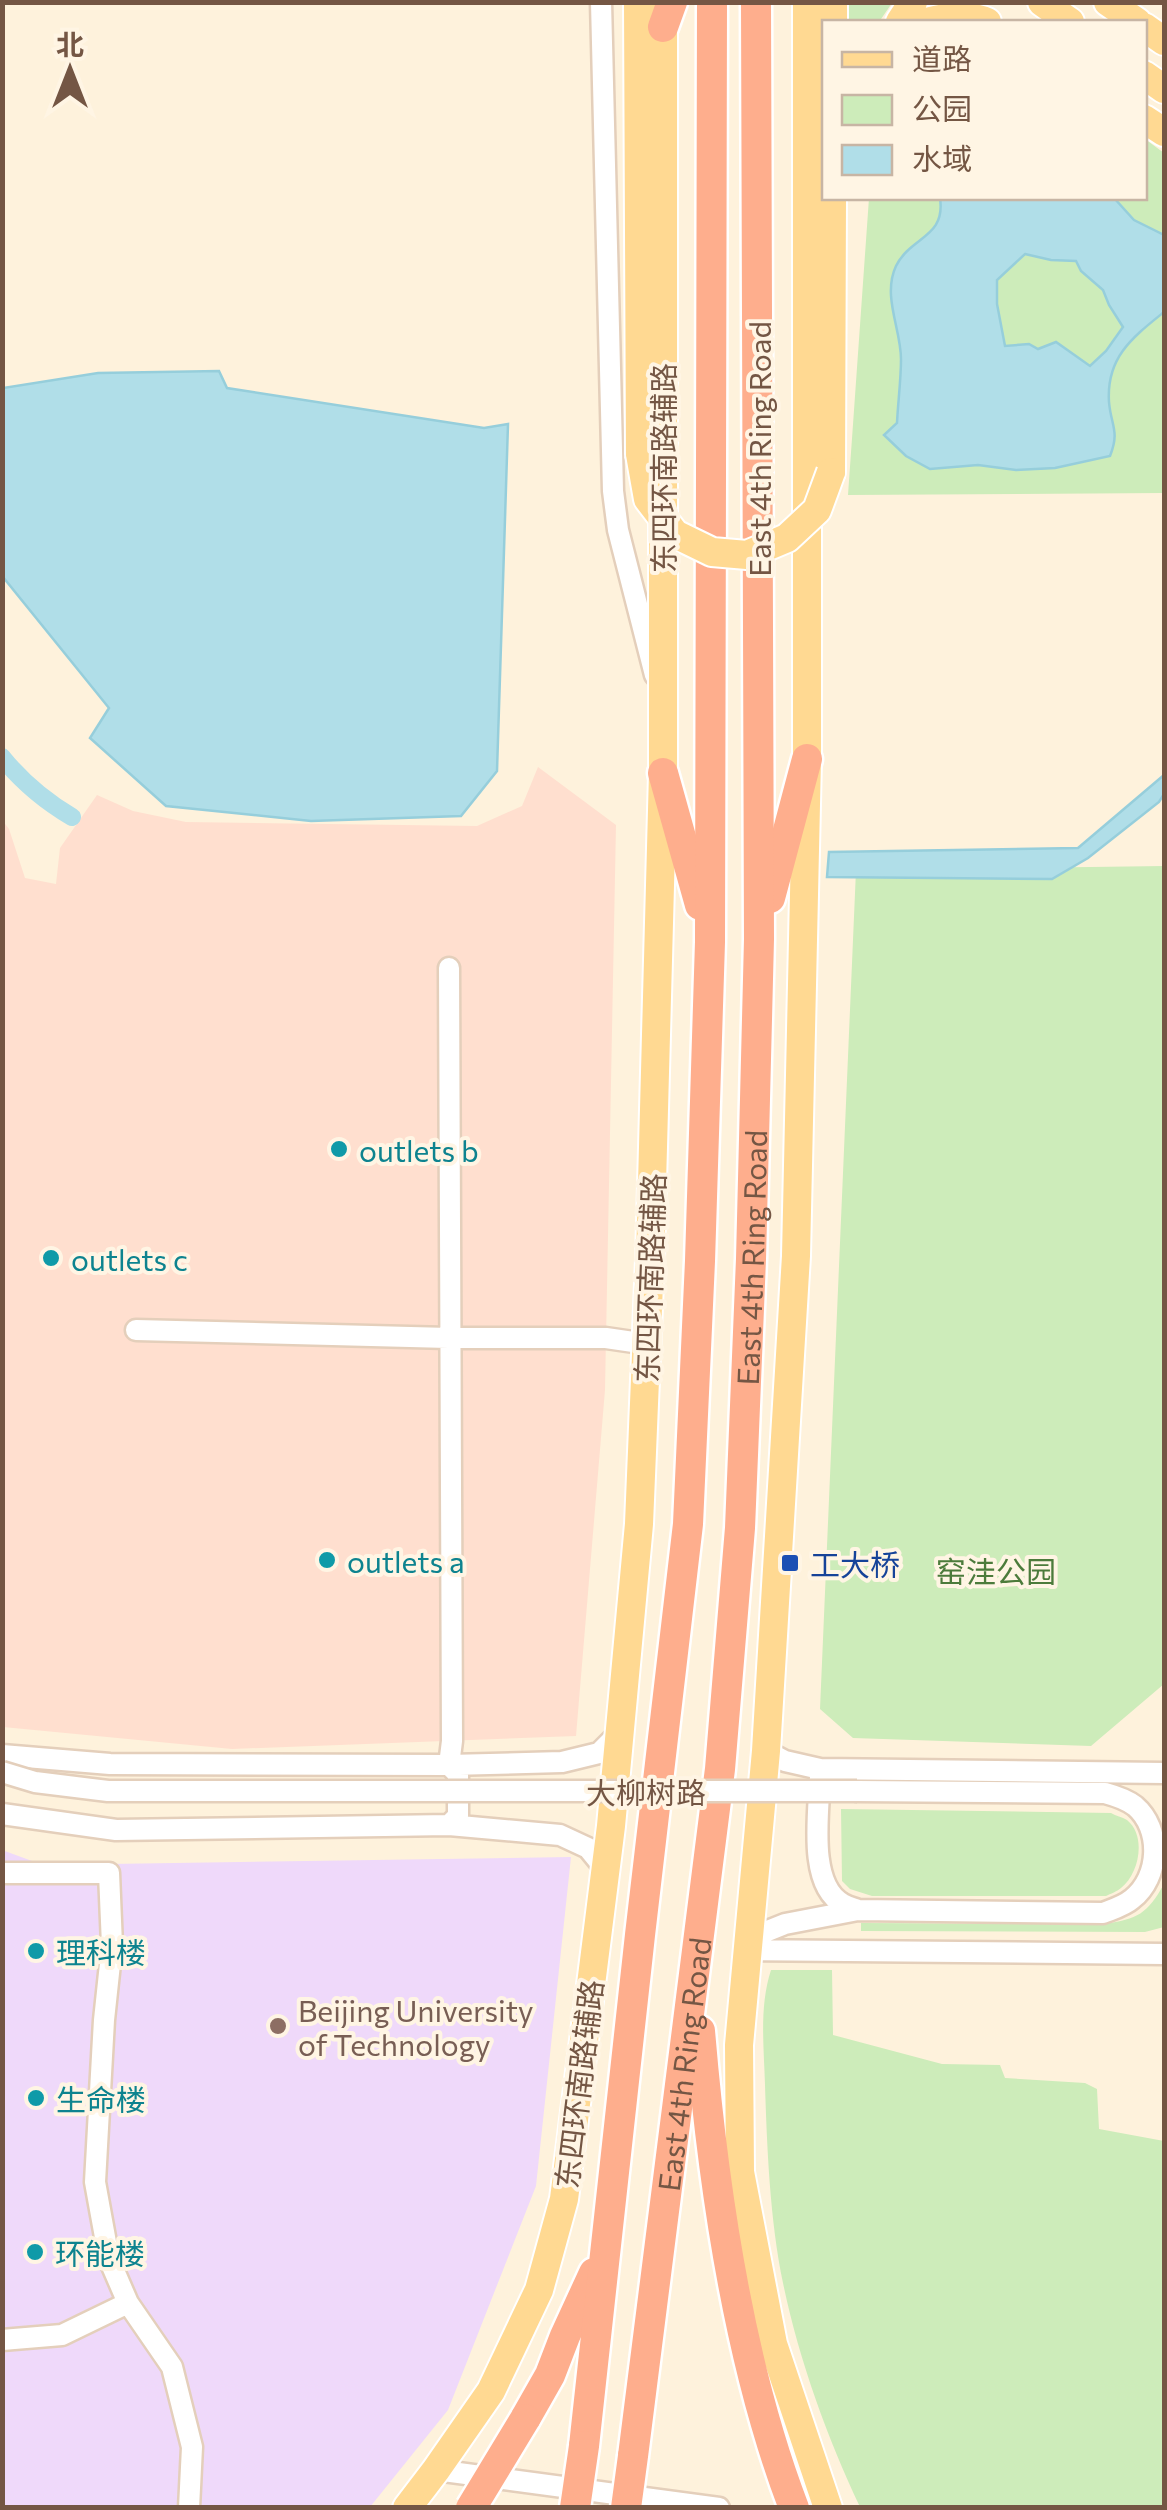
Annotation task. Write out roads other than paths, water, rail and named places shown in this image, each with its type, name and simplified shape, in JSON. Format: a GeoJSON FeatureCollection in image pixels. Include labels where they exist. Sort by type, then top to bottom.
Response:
{"type":"FeatureCollection","features":[{"type":"Feature","properties":{"kind":"highway","name":"East 4th Ring Road"},"geometry":{"type":"LineString","coordinates":[[575,2508],[688,1524],[710,942],[712,2]]}},
{"type":"Feature","properties":{"kind":"highway","name":"East 4th Ring Road"},"geometry":{"type":"LineString","coordinates":[[626,2508],[720,1769],[740,1528],[759,939],[756,2]]}},
{"type":"Feature","properties":{"kind":"highway"},"geometry":{"type":"LineString","coordinates":[[759,939],[808,759]]}},
{"type":"Feature","properties":{"kind":"highway"},"geometry":{"type":"LineString","coordinates":[[662,773],[710,942]]}},
{"type":"Feature","properties":{"kind":"highway"},"geometry":{"type":"LineString","coordinates":[[696,1969],[707,2111],[724,2235],[748,2352],[777,2464],[794,2508]]}},
{"type":"Feature","properties":{"kind":"highway"},"geometry":{"type":"LineString","coordinates":[[471,2508],[550,2375],[606,2247]]}},
{"type":"Feature","properties":{"kind":"main road"},"geometry":{"type":"LineString","coordinates":[[638,2],[640,454],[648,499],[676,534],[712,552],[747,555],[787,538],[817,510],[831,472],[832,200]]}},
{"type":"Feature","properties":{"kind":"main road"},"geometry":{"type":"LineString","coordinates":[[807,2],[808,759],[796,1256],[766,1751],[738,2044],[740,2172],[772,2344],[828,2508]]}},
{"type":"Feature","properties":{"kind":"main road"},"geometry":{"type":"LineString","coordinates":[[1042,2],[1067,20]]}},
{"type":"Feature","properties":{"kind":"main road"},"geometry":{"type":"LineString","coordinates":[[1108,2],[1134,20]]}},
{"type":"Feature","properties":{"kind":"main road","name":"东四环南路辅路"},"geometry":{"type":"LineString","coordinates":[[407,2508],[491,2390],[539,2290],[564,2198],[606,1870],[639,1524],[647,1344],[662,773],[666,11]]}},
{"type":"Feature","properties":{"kind":"main road"},"geometry":{"type":"LineString","coordinates":[[934,20],[983,20]]}},
{"type":"Feature","properties":{"kind":"street"},"geometry":{"type":"LineString","coordinates":[[602,2],[612,492],[661,699]]}},
{"type":"Feature","properties":{"kind":"street"},"geometry":{"type":"LineString","coordinates":[[449,968],[449,1765]]}},
{"type":"Feature","properties":{"kind":"street"},"geometry":{"type":"LineString","coordinates":[[136,1330],[606,1338],[647,1344]]}},
{"type":"Feature","properties":{"kind":"street"},"geometry":{"type":"LineString","coordinates":[[2,1755],[110,1764],[562,1762],[599,1753],[620,1732]]}},
{"type":"Feature","properties":{"kind":"street"},"geometry":{"type":"LineString","coordinates":[[766,1751],[785,1762],[820,1769],[1164,1773]]}},
{"type":"Feature","properties":{"kind":"street"},"geometry":{"type":"LineString","coordinates":[[449,1765],[458,1774],[458,1816],[449,1825]]}},
{"type":"Feature","properties":{"kind":"street"},"geometry":{"type":"LineString","coordinates":[[820,1769],[817,1854],[822,1876],[840,1904],[858,1910]]}},
{"type":"Feature","properties":{"kind":"street","name":"大柳树路"},"geometry":{"type":"LineString","coordinates":[[2,1772],[36,1782],[108,1791],[1106,1793],[1124,1798],[1138,1808],[1154,1839],[1156,1855],[1144,1886],[1132,1900],[1103,1912],[858,1910]]}},
{"type":"Feature","properties":{"kind":"street"},"geometry":{"type":"LineString","coordinates":[[2,1814],[116,1830],[449,1825],[560,1835],[588,1848],[606,1870]]}},
{"type":"Feature","properties":{"kind":"street"},"geometry":{"type":"LineString","coordinates":[[2,1873],[108,1873],[112,1945],[96,2182],[108,2259],[128,2303],[172,2367],[192,2448],[190,2508]]}},
{"type":"Feature","properties":{"kind":"street"},"geometry":{"type":"LineString","coordinates":[[748,1944],[785,1924],[858,1910]]}},
{"type":"Feature","properties":{"kind":"street"},"geometry":{"type":"LineString","coordinates":[[748,1944],[1164,1954]]}},
{"type":"Feature","properties":{"kind":"street"},"geometry":{"type":"LineString","coordinates":[[2,2340],[62,2335],[128,2303]]}},
{"type":"Feature","properties":{"kind":"street"},"geometry":{"type":"LineString","coordinates":[[436,2470],[718,2508]]}},
{"type":"Feature","properties":{"kind":"water"},"geometry":{"type":"Polygon","coordinates":[[[940,200],[1116,200],[1134,220],[1164,235],[1164,312],[1132,340],[1112,372],[1109,402],[1115,434],[1110,456],[1055,468],[1016,470],[978,465],[930,469],[906,456],[884,435],[897,423],[901,375],[891,301],[892,277],[902,256],[938,221],[940,200]],[[1025,254],[997,280],[1005,346],[1029,344],[1038,349],[1056,342],[1090,366],[1106,351],[1123,327],[1103,290],[1081,271],[1076,261],[1025,254]]]}},
{"type":"Feature","properties":{"kind":"water"},"geometry":{"type":"Polygon","coordinates":[[[219,371],[227,388],[484,428],[508,424],[497,771],[461,816],[311,821],[166,806],[90,738],[109,708],[3,577],[3,388],[98,373],[219,371]]]}},
{"type":"Feature","properties":{"kind":"water"},"geometry":{"type":"Polygon","coordinates":[[[1164,775],[1164,794],[1159,802],[1088,858],[1052,879],[827,877],[829,852],[1078,848],[1164,775]]]}},
{"type":"Feature","properties":{"kind":"waterway"},"geometry":{"type":"LineString","coordinates":[[2,757],[34,790],[72,817]]}},
{"type":"Feature","properties":{"kind":"place","name":"outlets b"},"geometry":{"type":"Point","coordinates":[339,1149]}},
{"type":"Feature","properties":{"kind":"place","name":"outlets c"},"geometry":{"type":"Point","coordinates":[51,1258]}},
{"type":"Feature","properties":{"kind":"place","name":"outlets a"},"geometry":{"type":"Point","coordinates":[327,1560]}},
{"type":"Feature","properties":{"kind":"place","name":"工大桥"},"geometry":{"type":"Point","coordinates":[790,1563]}},
{"type":"Feature","properties":{"kind":"place","name":"理科楼"},"geometry":{"type":"Point","coordinates":[36,1951]}},
{"type":"Feature","properties":{"kind":"place","name":"Beijing University of Technology"},"geometry":{"type":"Point","coordinates":[278,2026]}},
{"type":"Feature","properties":{"kind":"place","name":"生命楼"},"geometry":{"type":"Point","coordinates":[36,2098]}},
{"type":"Feature","properties":{"kind":"place","name":"环能楼"},"geometry":{"type":"Point","coordinates":[35,2252]}},
{"type":"Feature","properties":{"kind":"park label","name":"窑洼公园"},"geometry":{"type":"Point","coordinates":[996,1570]}}]}
